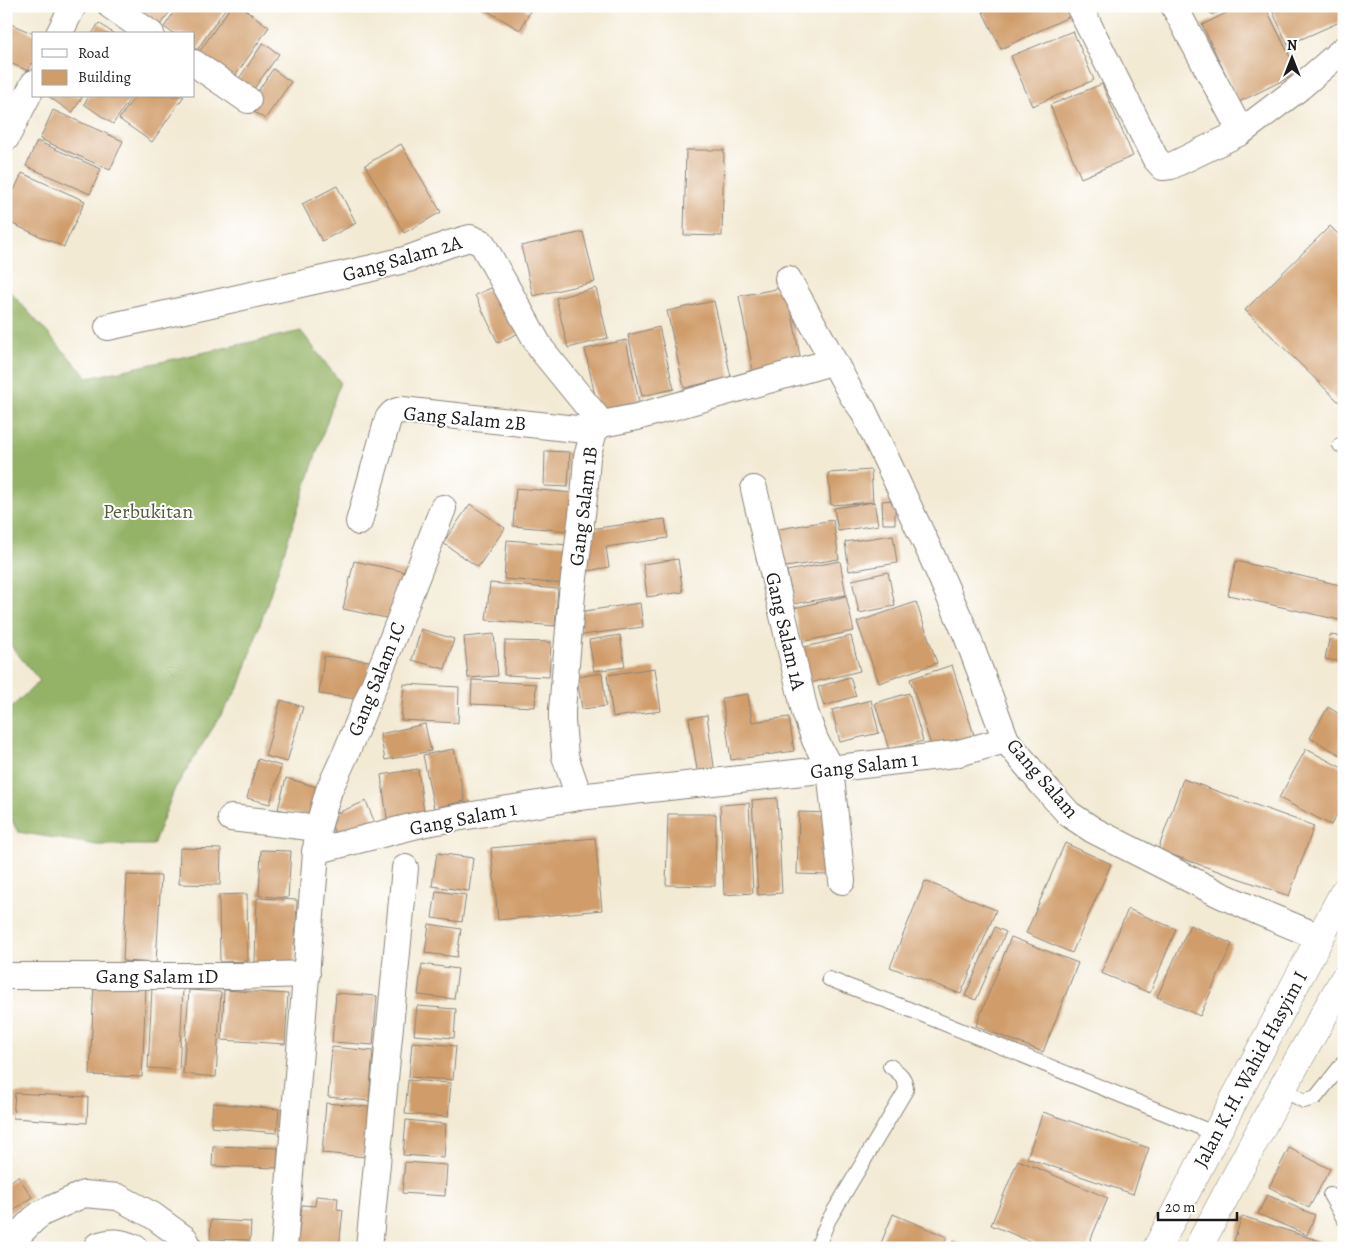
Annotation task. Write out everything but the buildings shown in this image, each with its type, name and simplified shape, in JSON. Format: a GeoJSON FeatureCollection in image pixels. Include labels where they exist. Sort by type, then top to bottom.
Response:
{"type":"FeatureCollection","features":[{"type":"Feature","properties":{"kind":"main road","name":"Jalan K.H. Wahid Hasyim I"},"geometry":{"type":"LineString","coordinates":[[1157,1248],[1344,892]]}},
{"type":"Feature","properties":{"kind":"main road","name":"Jalan K.H. Wahid Hasyim I"},"geometry":{"type":"LineString","coordinates":[[1198,1248],[1283,1087],[1342,985]]}},
{"type":"Feature","properties":{"kind":"street"},"geometry":{"type":"LineString","coordinates":[[60,32],[73,6]]}},
{"type":"Feature","properties":{"kind":"street"},"geometry":{"type":"LineString","coordinates":[[111,6],[148,32]]}},
{"type":"Feature","properties":{"kind":"street"},"geometry":{"type":"LineString","coordinates":[[1079,6],[1156,158],[1163,167],[1171,166],[1241,132],[1299,88],[1344,49]]}},
{"type":"Feature","properties":{"kind":"street"},"geometry":{"type":"LineString","coordinates":[[1174,6],[1241,132]]}},
{"type":"Feature","properties":{"kind":"street"},"geometry":{"type":"LineString","coordinates":[[195,64],[248,100]]}},
{"type":"Feature","properties":{"kind":"street"},"geometry":{"type":"LineString","coordinates":[[6,138],[32,87]]}},
{"type":"Feature","properties":{"kind":"street","name":"Gang Salam 2A"},"geometry":{"type":"LineString","coordinates":[[108,327],[368,269],[408,259],[470,238],[482,243],[541,349],[598,428]]}},
{"type":"Feature","properties":{"kind":"street"},"geometry":{"type":"LineString","coordinates":[[788,279],[833,360]]}},
{"type":"Feature","properties":{"kind":"street","name":"Gang Salam"},"geometry":{"type":"LineString","coordinates":[[833,360],[852,395],[863,410],[930,552],[967,636],[1006,740],[1043,785],[1069,814],[1093,830],[1221,895],[1319,937]]}},
{"type":"Feature","properties":{"kind":"street","name":"Gang Salam 1B"},"geometry":{"type":"LineString","coordinates":[[579,797],[564,756],[562,721],[572,594],[587,457],[598,428],[833,360]]}},
{"type":"Feature","properties":{"kind":"street","name":"Gang Salam 2B"},"geometry":{"type":"LineString","coordinates":[[359,522],[391,413],[397,411],[598,428]]}},
{"type":"Feature","properties":{"kind":"street","name":"Gang Salam 1A"},"geometry":{"type":"LineString","coordinates":[[754,489],[805,712],[815,740],[830,769]]}},
{"type":"Feature","properties":{"kind":"street","name":"Gang Salam 1C"},"geometry":{"type":"LineString","coordinates":[[317,840],[329,790],[385,658],[443,508]]}},
{"type":"Feature","properties":{"kind":"street","name":"Gang Salam 1"},"geometry":{"type":"LineString","coordinates":[[317,840],[579,797],[955,754],[1006,740]]}},
{"type":"Feature","properties":{"kind":"street"},"geometry":{"type":"LineString","coordinates":[[830,769],[842,881]]}},
{"type":"Feature","properties":{"kind":"street"},"geometry":{"type":"LineString","coordinates":[[231,818],[317,840],[284,1248]]}},
{"type":"Feature","properties":{"kind":"street"},"geometry":{"type":"LineString","coordinates":[[369,1248],[405,868]]}},
{"type":"Feature","properties":{"kind":"street","name":"Gang Salam 1D"},"geometry":{"type":"LineString","coordinates":[[6,976],[242,976],[307,974]]}},
{"type":"Feature","properties":{"kind":"street"},"geometry":{"type":"LineString","coordinates":[[7,1248],[42,1213],[84,1194],[118,1197],[152,1215],[185,1239],[190,1248]]}},
{"type":"Feature","properties":{"kind":"street"},"geometry":{"type":"LineString","coordinates":[[96,1248],[107,1242],[123,1243],[135,1248]]}},
{"type":"Feature","properties":{"kind":"lane"},"geometry":{"type":"LineString","coordinates":[[829,979],[1216,1134]]}},
{"type":"Feature","properties":{"kind":"lane"},"geometry":{"type":"LineString","coordinates":[[1283,1087],[1304,1101],[1316,1097],[1344,1062]]}},
{"type":"Feature","properties":{"kind":"lane"},"geometry":{"type":"LineString","coordinates":[[817,1248],[828,1221],[906,1090],[906,1084],[902,1075],[890,1066]]}},
{"type":"Feature","properties":{"kind":"lane"},"geometry":{"type":"LineString","coordinates":[[1330,1195],[1344,1219]]}},
{"type":"Feature","properties":{"kind":"green space","name":"Perbukitan"},"geometry":{"type":"Polygon","coordinates":[[[6,287],[88,378],[301,331],[340,382],[240,685],[175,788],[153,845],[97,845],[18,832],[6,810],[6,712],[40,681],[6,640],[6,287]]]}}]}
